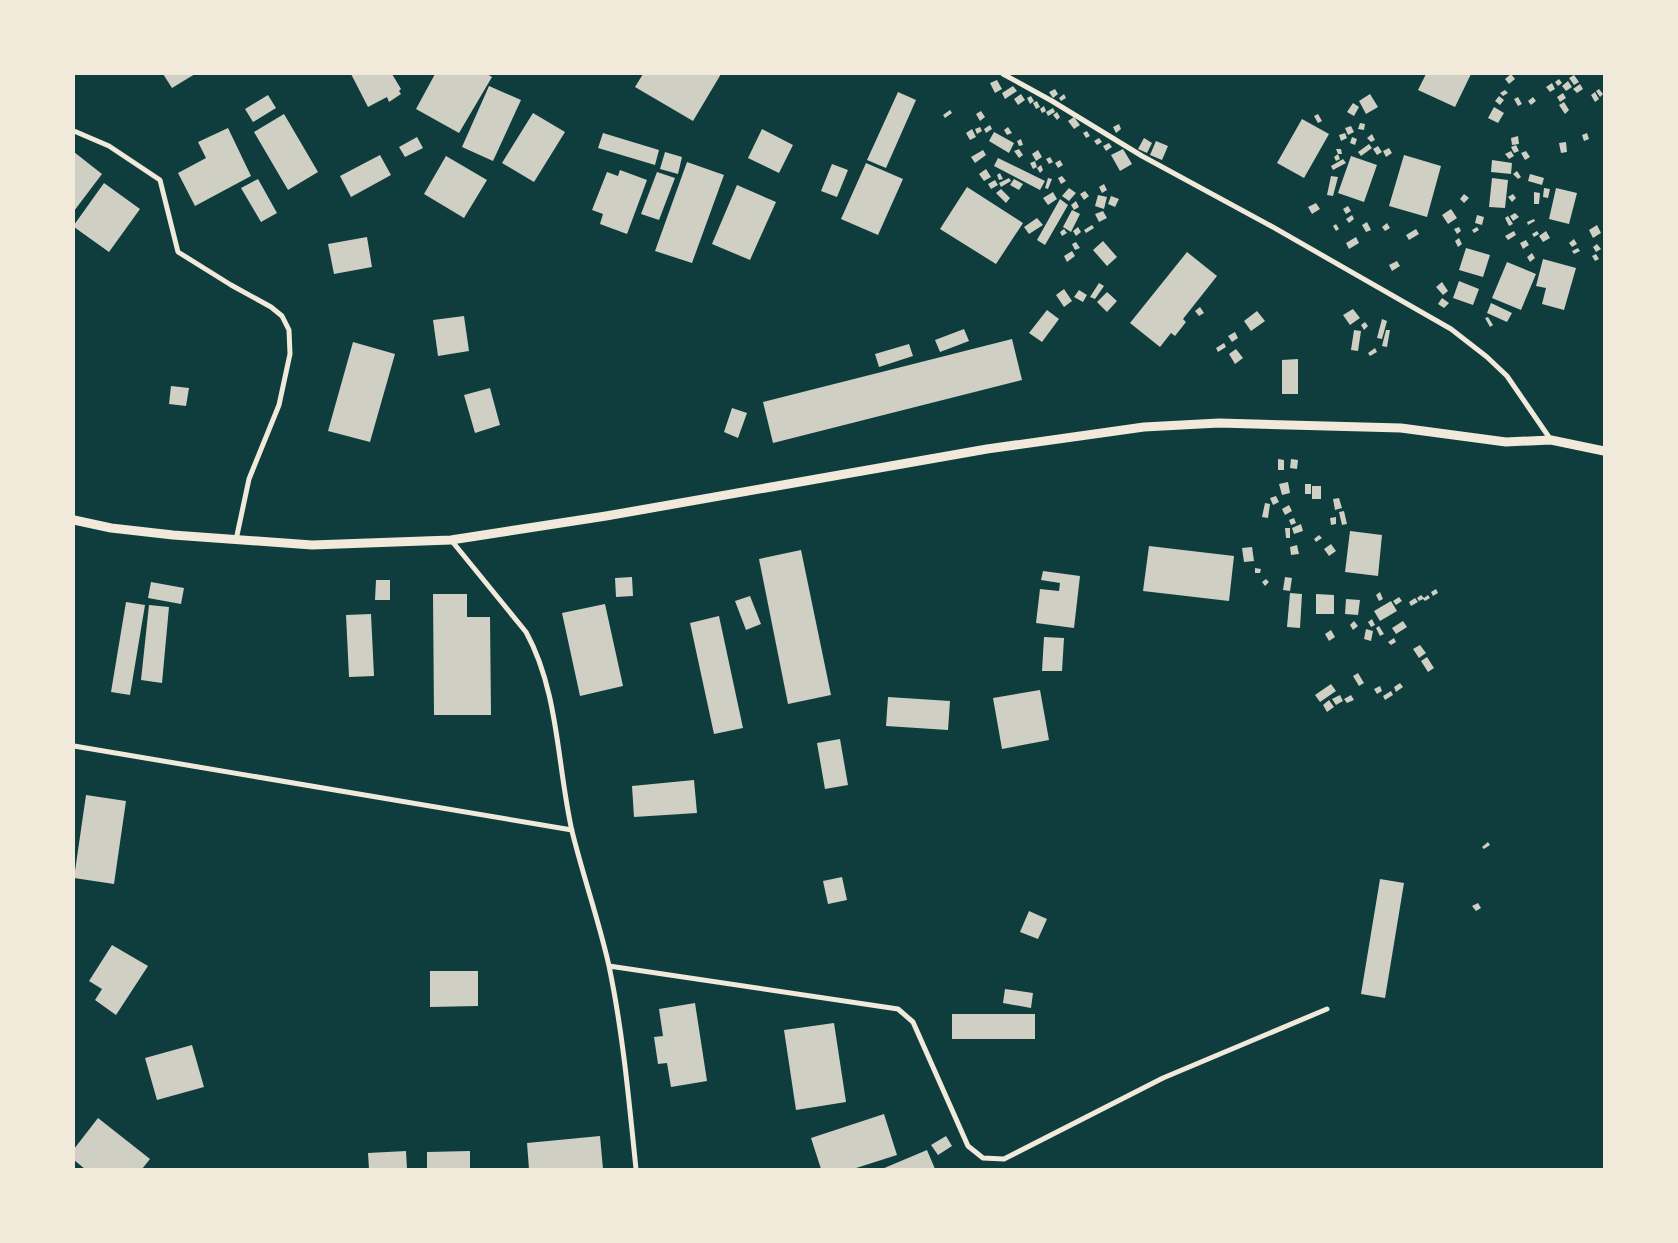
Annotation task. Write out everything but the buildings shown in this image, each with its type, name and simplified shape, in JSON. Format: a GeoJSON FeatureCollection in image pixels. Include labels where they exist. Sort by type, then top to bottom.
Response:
{"type":"FeatureCollection","features":[{"type":"Feature","properties":{"kind":"street"},"geometry":{"type":"LineString","coordinates":[[1003,74],[1052,101],[1142,156],[1272,226],[1451,330],[1487,356],[1507,376],[1551,440]]}},
{"type":"Feature","properties":{"kind":"street"},"geometry":{"type":"LineString","coordinates":[[74,131],[109,146],[160,180],[178,252],[271,307],[282,316],[289,330],[290,354],[279,405],[249,478],[236,541]]}},
{"type":"Feature","properties":{"kind":"street"},"geometry":{"type":"LineString","coordinates":[[74,520],[120,529],[236,541],[312,545],[452,540],[606,516],[987,449],[1144,427],[1219,423],[1401,428],[1506,442],[1551,440],[1604,451]]}},
{"type":"Feature","properties":{"kind":"street"},"geometry":{"type":"LineString","coordinates":[[452,540],[526,632],[534,647],[549,697],[572,830],[609,966],[625,1066],[636,1169]]}},
{"type":"Feature","properties":{"kind":"street"},"geometry":{"type":"LineString","coordinates":[[74,746],[572,830]]}},
{"type":"Feature","properties":{"kind":"street"},"geometry":{"type":"LineString","coordinates":[[609,966],[898,1009],[914,1022],[968,1146],[983,1158],[1004,1159],[1163,1078],[1327,1009]]}}]}
